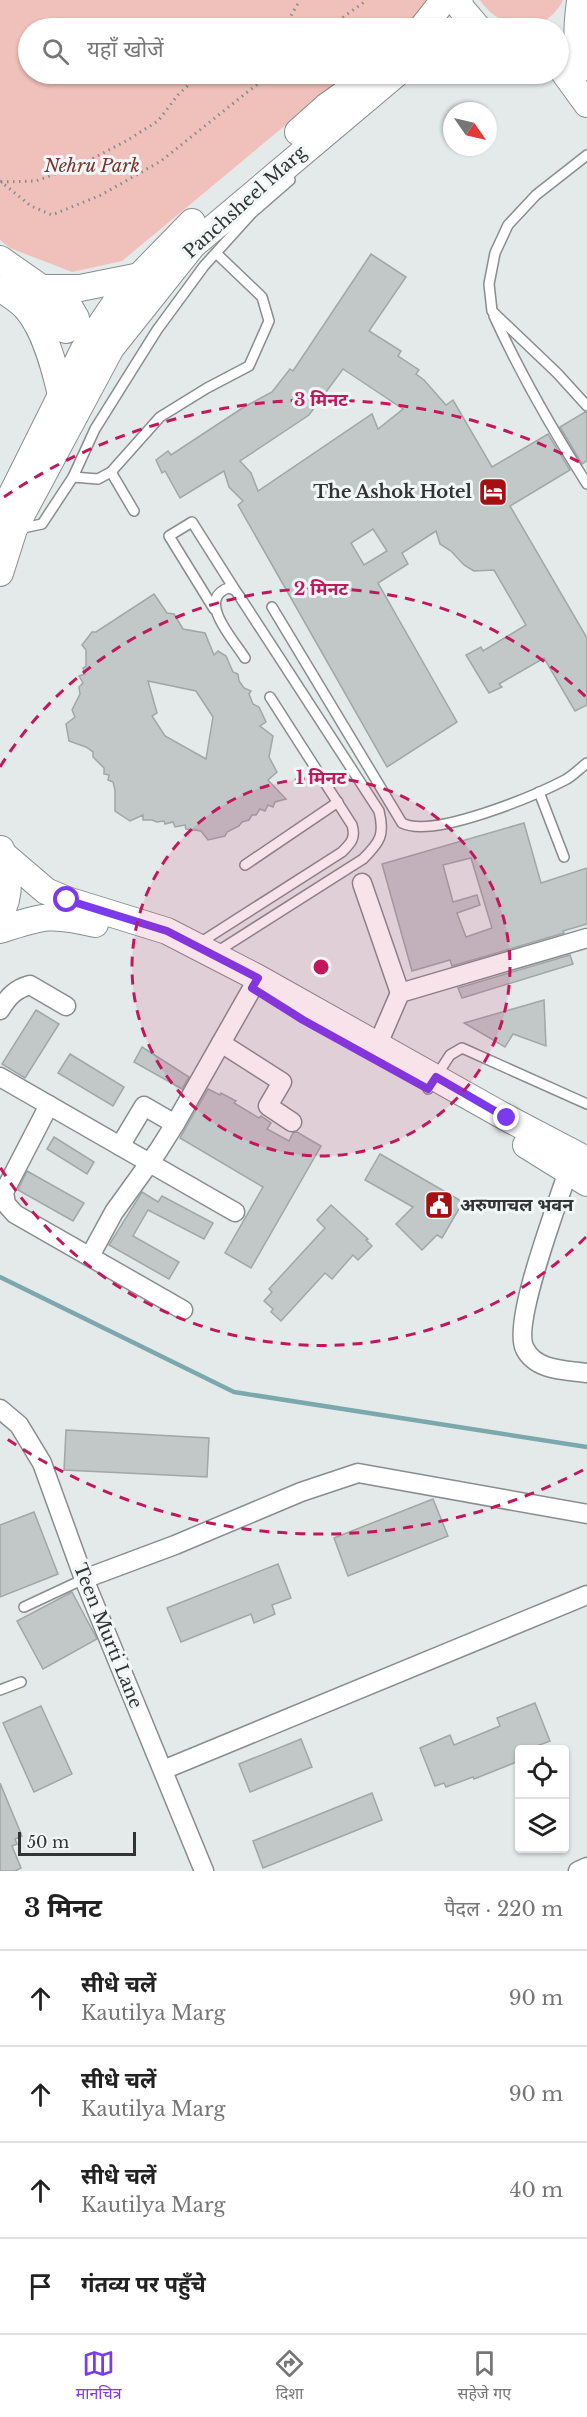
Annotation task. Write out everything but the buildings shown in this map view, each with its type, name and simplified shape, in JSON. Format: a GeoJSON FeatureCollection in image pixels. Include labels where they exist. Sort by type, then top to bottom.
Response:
{"type":"FeatureCollection","features":[{"type":"Feature","properties":{"kind":"main road"},"geometry":{"type":"LineString","coordinates":[[430,18],[444,0]]}},
{"type":"Feature","properties":{"kind":"main road"},"geometry":{"type":"LineString","coordinates":[[459,0],[461,8],[470,18]]}},
{"type":"Feature","properties":{"kind":"main road"},"geometry":{"type":"LineString","coordinates":[[569,19],[581,1]]}},
{"type":"Feature","properties":{"kind":"main road"},"geometry":{"type":"LineString","coordinates":[[581,1],[576,34],[581,58],[587,67]]}},
{"type":"Feature","properties":{"kind":"main road"},"geometry":{"type":"LineString","coordinates":[[569,79],[587,104]]}},
{"type":"Feature","properties":{"kind":"main road","name":"Panchsheel Marg"},"geometry":{"type":"LineString","coordinates":[[0,573],[7,524],[61,395],[84,349],[120,297],[196,219],[327,106],[371,84]]}},
{"type":"Feature","properties":{"kind":"main road","name":"Panchsheel Marg"},"geometry":{"type":"LineString","coordinates":[[7,524],[111,348],[193,245],[376,84]]}},
{"type":"Feature","properties":{"kind":"main road"},"geometry":{"type":"LineString","coordinates":[[0,259],[70,308],[76,318],[73,326],[66,330],[54,326],[0,288]]}},
{"type":"Feature","properties":{"kind":"main road"},"geometry":{"type":"LineString","coordinates":[[44,288],[80,288],[140,276]]}},
{"type":"Feature","properties":{"kind":"main road"},"geometry":{"type":"LineString","coordinates":[[27,308],[49,351],[61,395]]}},
{"type":"Feature","properties":{"kind":"main road"},"geometry":{"type":"LineString","coordinates":[[2,851],[46,891],[67,900],[167,931],[199,954],[378,1044],[432,1083]]}},
{"type":"Feature","properties":{"kind":"main road"},"geometry":{"type":"LineString","coordinates":[[0,914],[8,883],[2,851]]}},
{"type":"Feature","properties":{"kind":"main road"},"geometry":{"type":"LineString","coordinates":[[0,930],[36,918],[63,916],[127,932],[199,954]]}},
{"type":"Feature","properties":{"kind":"main road"},"geometry":{"type":"LineString","coordinates":[[255,983],[303,1020],[432,1083],[580,1171]]}},
{"type":"Feature","properties":{"kind":"street"},"geometry":{"type":"LineString","coordinates":[[362,883],[400,993],[378,1044]]}},
{"type":"Feature","properties":{"kind":"street"},"geometry":{"type":"LineString","coordinates":[[400,993],[587,938]]}},
{"type":"Feature","properties":{"kind":"street"},"geometry":{"type":"LineString","coordinates":[[90,1256],[114,1212],[175,1124],[255,983]]}},
{"type":"Feature","properties":{"kind":"street"},"geometry":{"type":"LineString","coordinates":[[0,1010],[18,988],[30,985],[66,1006]]}},
{"type":"Feature","properties":{"kind":"street"},"geometry":{"type":"LineString","coordinates":[[221,1043],[282,1082],[268,1106],[292,1122]]}},
{"type":"Feature","properties":{"kind":"street"},"geometry":{"type":"LineString","coordinates":[[0,1077],[235,1212]]}},
{"type":"Feature","properties":{"kind":"street"},"geometry":{"type":"LineString","coordinates":[[49,1105],[4,1192],[6,1204],[15,1214],[183,1310]]}},
{"type":"Feature","properties":{"kind":"street"},"geometry":{"type":"LineString","coordinates":[[120,1146],[144,1106],[175,1124]]}},
{"type":"Feature","properties":{"kind":"street"},"geometry":{"type":"LineString","coordinates":[[580,1171],[525,1308],[521,1333],[524,1349],[535,1361],[551,1368],[587,1373]]}},
{"type":"Feature","properties":{"kind":"street","name":"Teen Murti Lane"},"geometry":{"type":"LineString","coordinates":[[0,1409],[19,1425],[42,1463],[84,1579],[204,1871]]}},
{"type":"Feature","properties":{"kind":"street"},"geometry":{"type":"LineString","coordinates":[[84,1579],[175,1545],[301,1492],[358,1473],[587,1514]]}},
{"type":"Feature","properties":{"kind":"street"},"geometry":{"type":"LineString","coordinates":[[163,1770],[587,1595]]}},
{"type":"Feature","properties":{"kind":"street"},"geometry":{"type":"LineString","coordinates":[[578,1871],[587,1867]]}},
{"type":"Feature","properties":{"kind":"lane"},"geometry":{"type":"LineString","coordinates":[[354,123],[379,101],[382,84]]}},
{"type":"Feature","properties":{"kind":"lane"},"geometry":{"type":"LineString","coordinates":[[587,155],[536,195],[508,225],[495,253],[489,284],[492,312],[518,368],[551,427],[587,484]]}},
{"type":"Feature","properties":{"kind":"lane"},"geometry":{"type":"LineString","coordinates":[[7,524],[42,525],[73,477],[95,429],[157,330],[216,253],[252,213],[294,176]]}},
{"type":"Feature","properties":{"kind":"lane"},"geometry":{"type":"LineString","coordinates":[[73,477],[98,479],[111,472],[160,417],[249,366],[269,321],[262,297],[216,253]]}},
{"type":"Feature","properties":{"kind":"lane"},"geometry":{"type":"LineString","coordinates":[[492,312],[557,373],[587,406]]}},
{"type":"Feature","properties":{"kind":"lane"},"geometry":{"type":"LineString","coordinates":[[111,472],[134,511]]}},
{"type":"Feature","properties":{"kind":"lane"},"geometry":{"type":"LineString","coordinates":[[199,954],[363,859],[377,845],[383,827],[379,811],[192,522],[169,536],[246,658]]}},
{"type":"Feature","properties":{"kind":"lane"},"geometry":{"type":"LineString","coordinates":[[215,611],[214,600],[220,591],[228,588],[235,590]]}},
{"type":"Feature","properties":{"kind":"lane"},"geometry":{"type":"LineString","coordinates":[[273,607],[402,823],[422,827],[467,819],[539,792],[568,778],[587,763]]}},
{"type":"Feature","properties":{"kind":"lane"},"geometry":{"type":"LineString","coordinates":[[199,954],[342,852],[352,842],[355,834],[338,802],[270,697]]}},
{"type":"Feature","properties":{"kind":"lane"},"geometry":{"type":"LineString","coordinates":[[539,792],[564,857]]}},
{"type":"Feature","properties":{"kind":"lane"},"geometry":{"type":"LineString","coordinates":[[245,865],[338,802]]}},
{"type":"Feature","properties":{"kind":"lane"},"geometry":{"type":"LineString","coordinates":[[432,1083],[450,1055],[462,1048],[587,1104]]}},
{"type":"Feature","properties":{"kind":"lane"},"geometry":{"type":"LineString","coordinates":[[24,1607],[84,1579]]}},
{"type":"Feature","properties":{"kind":"lane"},"geometry":{"type":"LineString","coordinates":[[0,1690],[21,1682]]}},
{"type":"Feature","properties":{"kind":"path"},"geometry":{"type":"LineString","coordinates":[[290,18],[300,0]]}},
{"type":"Feature","properties":{"kind":"path"},"geometry":{"type":"LineString","coordinates":[[342,18],[367,0]]}},
{"type":"Feature","properties":{"kind":"path"},"geometry":{"type":"LineString","coordinates":[[0,181],[36,180],[82,164],[159,121],[178,95],[190,84]]}},
{"type":"Feature","properties":{"kind":"path"},"geometry":{"type":"LineString","coordinates":[[0,181],[31,206],[51,215],[101,195],[161,161],[257,84]]}},
{"type":"Feature","properties":{"kind":"green space","name":"Nehru Park"},"geometry":{"type":"Polygon","coordinates":[[[0,0],[433,0],[412,18],[18,18],[18,84],[335,84],[122,261],[72,272],[10,248],[0,240],[0,0]]]}},
{"type":"Feature","properties":{"kind":"green space"},"geometry":{"type":"Polygon","coordinates":[[[480,0],[563,0],[548,18],[498,18],[480,0]]]}},
{"type":"Feature","properties":{"kind":"waterway"},"geometry":{"type":"LineString","coordinates":[[0,1277],[234,1392],[587,1447]]}},
{"type":"Feature","properties":{"kind":"place","name":"The Ashok Hotel"},"geometry":{"type":"Point","coordinates":[493,492]}},
{"type":"Feature","properties":{"kind":"place","name":"अरुणाचल भवन"},"geometry":{"type":"Point","coordinates":[439,1205]}},
{"type":"Feature","properties":{"kind":"route"},"geometry":{"type":"LineString","coordinates":[[67,900],[167,931],[258,978],[252,988],[303,1020],[428,1089],[436,1077],[507,1118]]}}]}
